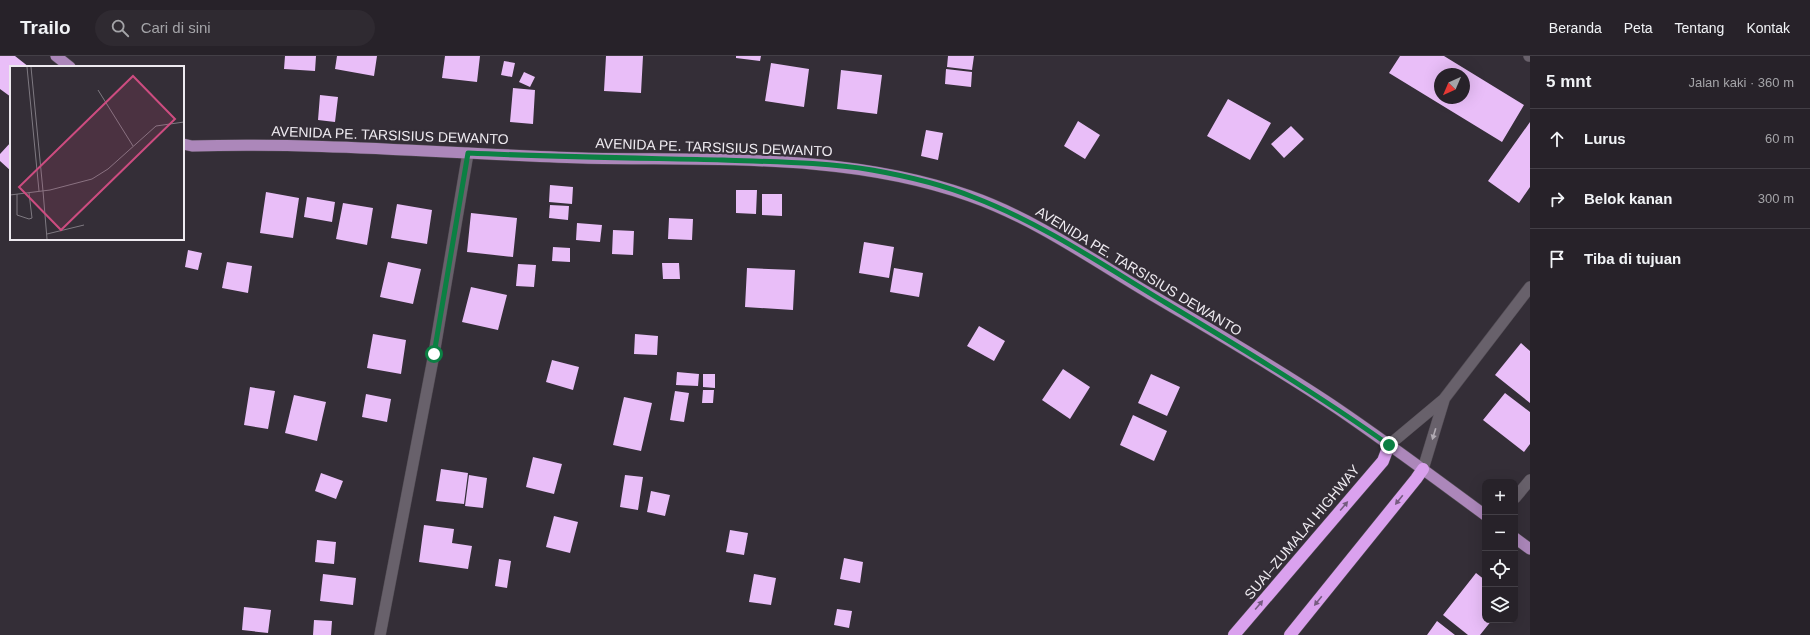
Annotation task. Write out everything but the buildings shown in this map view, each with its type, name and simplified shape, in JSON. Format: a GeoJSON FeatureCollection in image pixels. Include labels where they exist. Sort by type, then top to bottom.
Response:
{"type":"FeatureCollection","features":[{"type":"Feature","properties":{"kind":"highway","name":"SUAI–ZUMALAI HIGHWAY"},"geometry":{"type":"LineString","coordinates":[[1234,635],[1383,460],[1389,445]]}},
{"type":"Feature","properties":{"kind":"highway"},"geometry":{"type":"LineString","coordinates":[[1290,635],[1423,469]]}},
{"type":"Feature","properties":{"kind":"main road"},"geometry":{"type":"LineString","coordinates":[[56,56],[69,66]]}},
{"type":"Feature","properties":{"kind":"main road","name":"AVENIDA PE. TARSISIUS DEWANTO"},"geometry":{"type":"LineString","coordinates":[[184,144],[192,146],[284,146],[581,158],[796,163],[872,170],[938,185],[973,197],[1008,212],[1074,248],[1284,375],[1337,409],[1423,469],[1482,513]]}},
{"type":"Feature","properties":{"kind":"main road"},"geometry":{"type":"LineString","coordinates":[[1518,540],[1530,549]]}},
{"type":"Feature","properties":{"kind":"street"},"geometry":{"type":"LineString","coordinates":[[380,635],[434,354],[468,153]]}},
{"type":"Feature","properties":{"kind":"street"},"geometry":{"type":"LineString","coordinates":[[1389,445],[1444,399],[1530,287]]}},
{"type":"Feature","properties":{"kind":"street"},"geometry":{"type":"LineString","coordinates":[[1423,469],[1444,399]]}},
{"type":"Feature","properties":{"kind":"street"},"geometry":{"type":"LineString","coordinates":[[1518,494],[1530,480]]}},
{"type":"Feature","properties":{"kind":"route"},"geometry":{"type":"LineString","coordinates":[[434,354],[468,153],[581,158],[796,163],[836,166],[872,170],[938,185],[973,197],[1008,212],[1074,248],[1284,375],[1389,445]]}}]}
